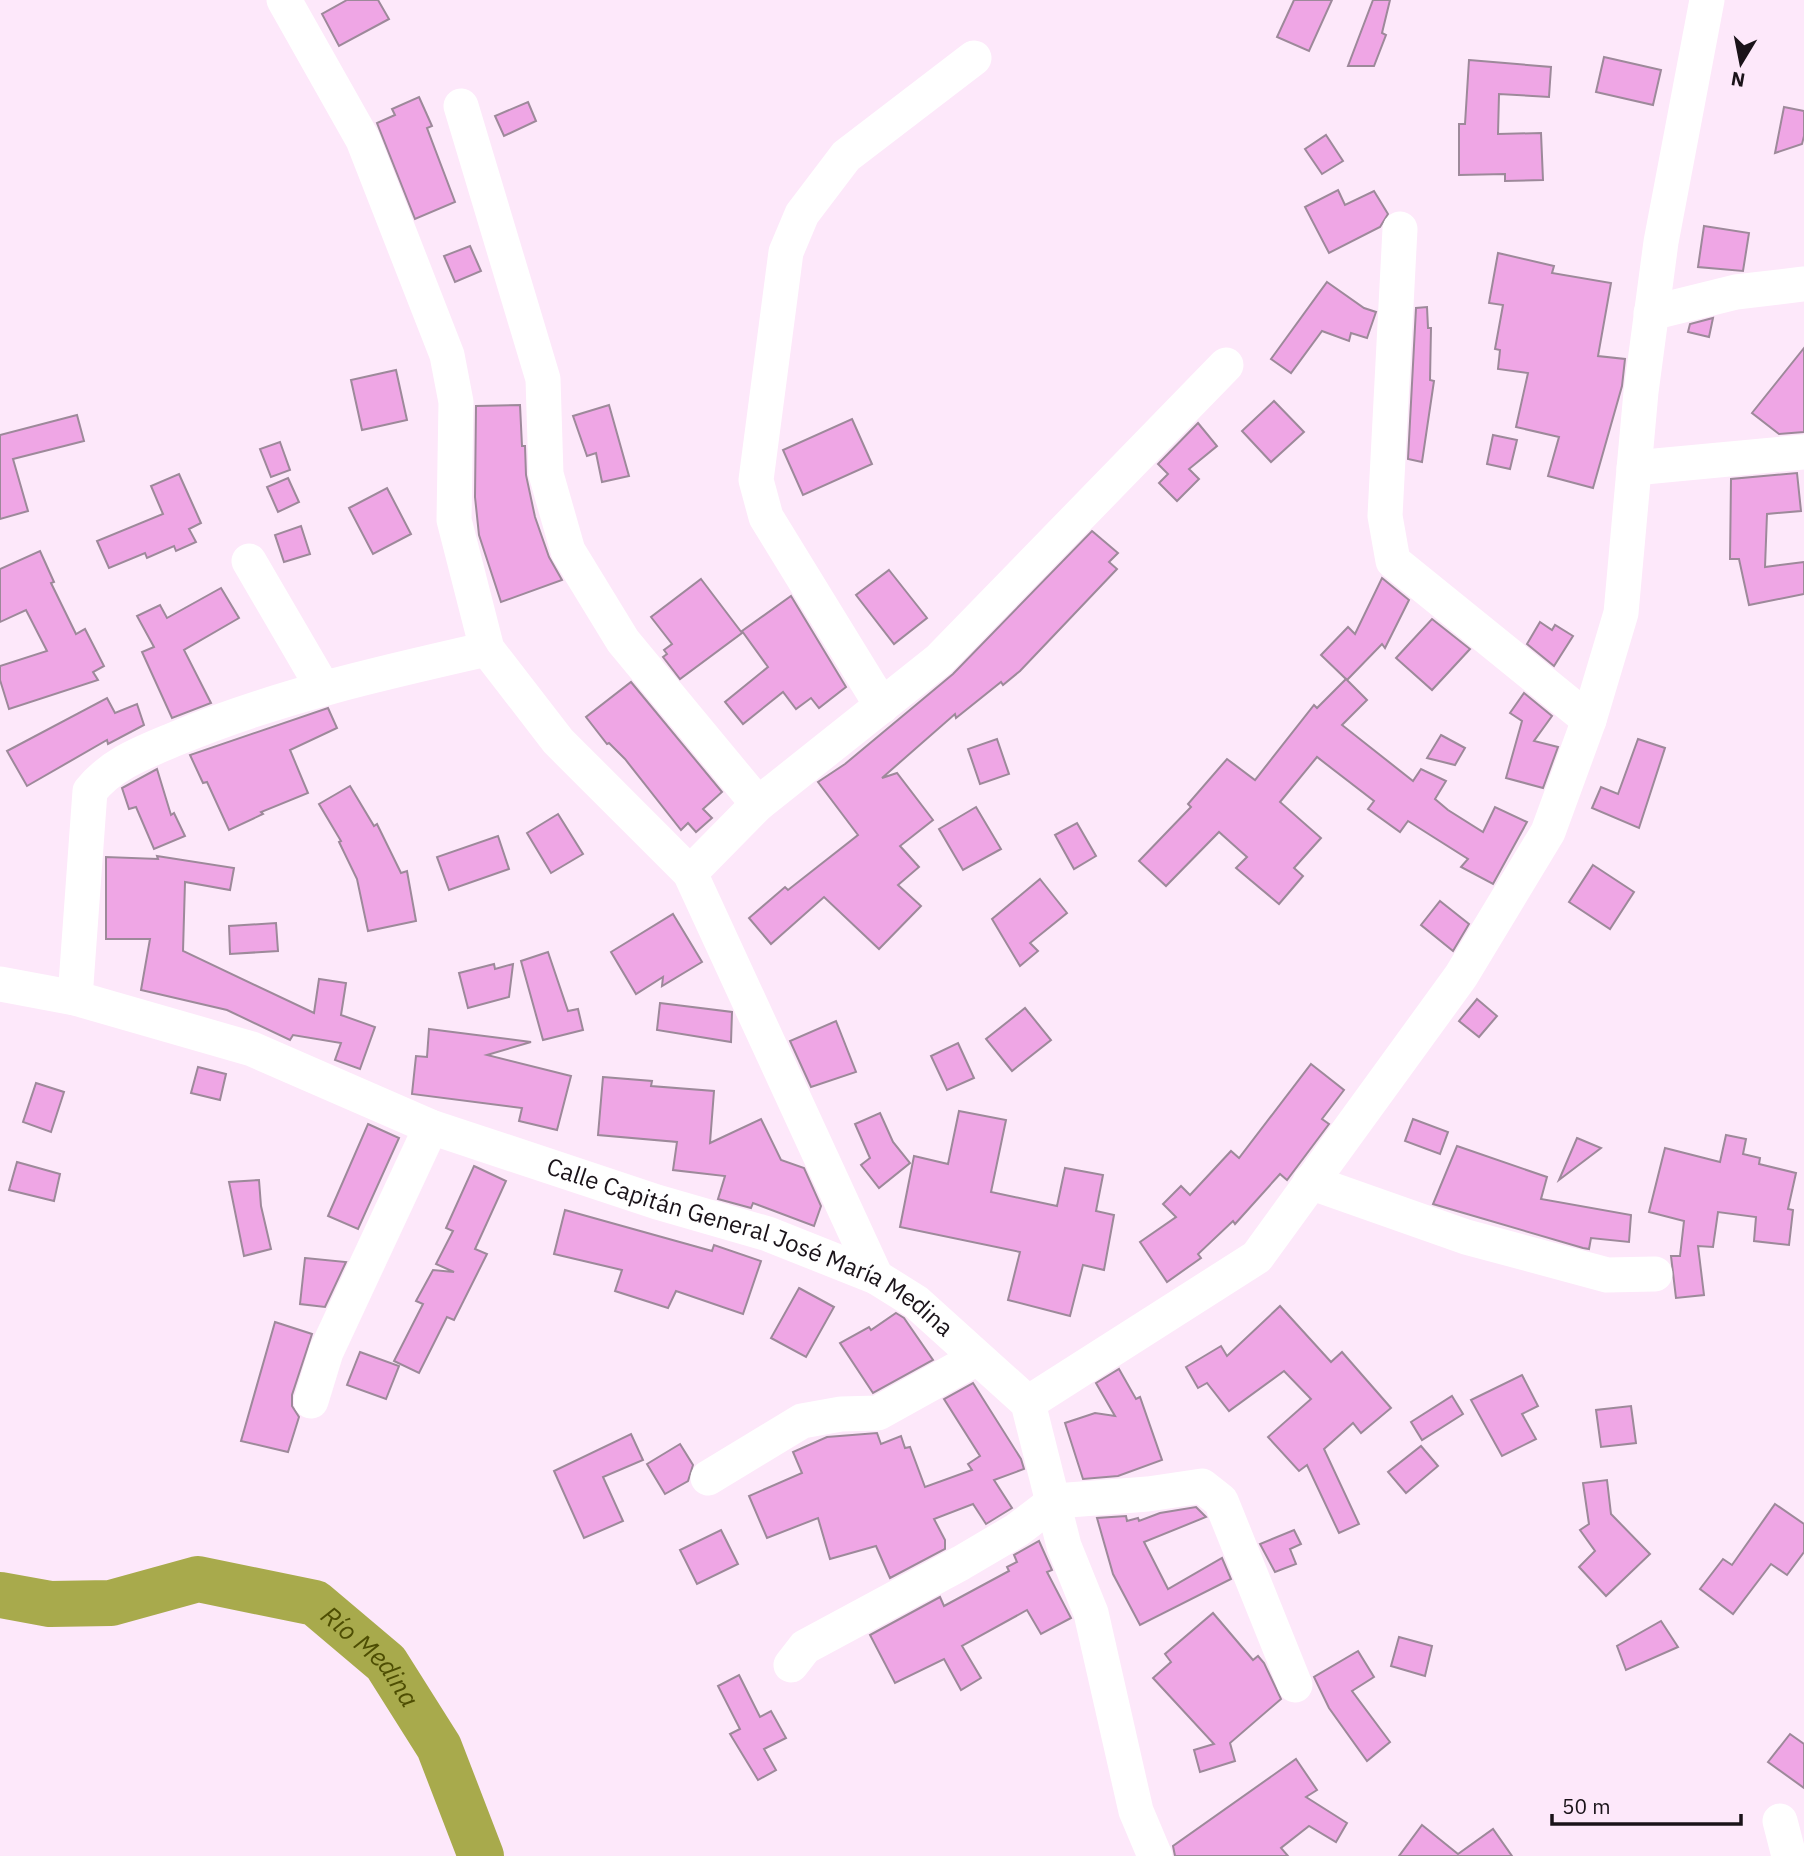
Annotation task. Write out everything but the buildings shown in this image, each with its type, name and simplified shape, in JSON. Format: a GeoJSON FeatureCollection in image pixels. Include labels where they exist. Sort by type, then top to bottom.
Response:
{"type":"FeatureCollection","features":[{"type":"Feature","properties":{"kind":"street"},"geometry":{"type":"LineString","coordinates":[[284,0],[363,140],[447,355],[456,402],[454,520],[486,649],[558,741],[690,873],[876,1277]]}},
{"type":"Feature","properties":{"kind":"street"},"geometry":{"type":"LineString","coordinates":[[1155,1856],[1136,1811],[1091,1613],[1064,1546],[1055,1501],[1028,1403],[1257,1257],[1461,976],[1548,832],[1589,720],[1621,613],[1651,313],[1661,242],[1707,0]]}},
{"type":"Feature","properties":{"kind":"street"},"geometry":{"type":"LineString","coordinates":[[882,706],[766,517],[756,480],[786,252],[802,214],[846,156],[974,58]]}},
{"type":"Feature","properties":{"kind":"street"},"geometry":{"type":"LineString","coordinates":[[460,106],[543,379],[546,474],[568,551],[623,641],[758,804]]}},
{"type":"Feature","properties":{"kind":"street"},"geometry":{"type":"LineString","coordinates":[[1400,229],[1385,516],[1393,561],[1589,720]]}},
{"type":"Feature","properties":{"kind":"street"},"geometry":{"type":"LineString","coordinates":[[1651,313],[1736,292],[1804,284]]}},
{"type":"Feature","properties":{"kind":"street"},"geometry":{"type":"LineString","coordinates":[[690,873],[758,804],[939,660],[1226,365]]}},
{"type":"Feature","properties":{"kind":"street"},"geometry":{"type":"LineString","coordinates":[[1634,468],[1804,452]]}},
{"type":"Feature","properties":{"kind":"street"},"geometry":{"type":"LineString","coordinates":[[249,561],[323,688]]}},
{"type":"Feature","properties":{"kind":"street"},"geometry":{"type":"LineString","coordinates":[[75,998],[90,791],[104,773],[122,762],[209,725],[323,688],[486,649]]}},
{"type":"Feature","properties":{"kind":"street","name":"Calle Capitán General José María Medina"},"geometry":{"type":"LineString","coordinates":[[0,984],[75,998],[252,1049],[430,1127],[657,1202],[768,1234],[876,1277],[916,1302],[1028,1403]]}},
{"type":"Feature","properties":{"kind":"street"},"geometry":{"type":"LineString","coordinates":[[310,1401],[326,1352],[430,1127]]}},
{"type":"Feature","properties":{"kind":"street"},"geometry":{"type":"LineString","coordinates":[[1310,1182],[1478,1241],[1607,1275],[1655,1274]]}},
{"type":"Feature","properties":{"kind":"street"},"geometry":{"type":"LineString","coordinates":[[708,1478],[802,1421],[841,1413],[878,1413],[977,1358]]}},
{"type":"Feature","properties":{"kind":"street"},"geometry":{"type":"LineString","coordinates":[[791,1665],[805,1647],[961,1563],[1017,1530],[1055,1501],[1148,1494],[1202,1486],[1221,1501],[1295,1685]]}},
{"type":"Feature","properties":{"kind":"street"},"geometry":{"type":"LineString","coordinates":[[1780,1821],[1789,1856]]}},
{"type":"Feature","properties":{"kind":"waterway","name":"Río Medina"},"geometry":{"type":"LineString","coordinates":[[0,1595],[50,1604],[111,1603],[198,1579],[315,1603],[386,1663],[439,1747],[481,1856]]}}]}
